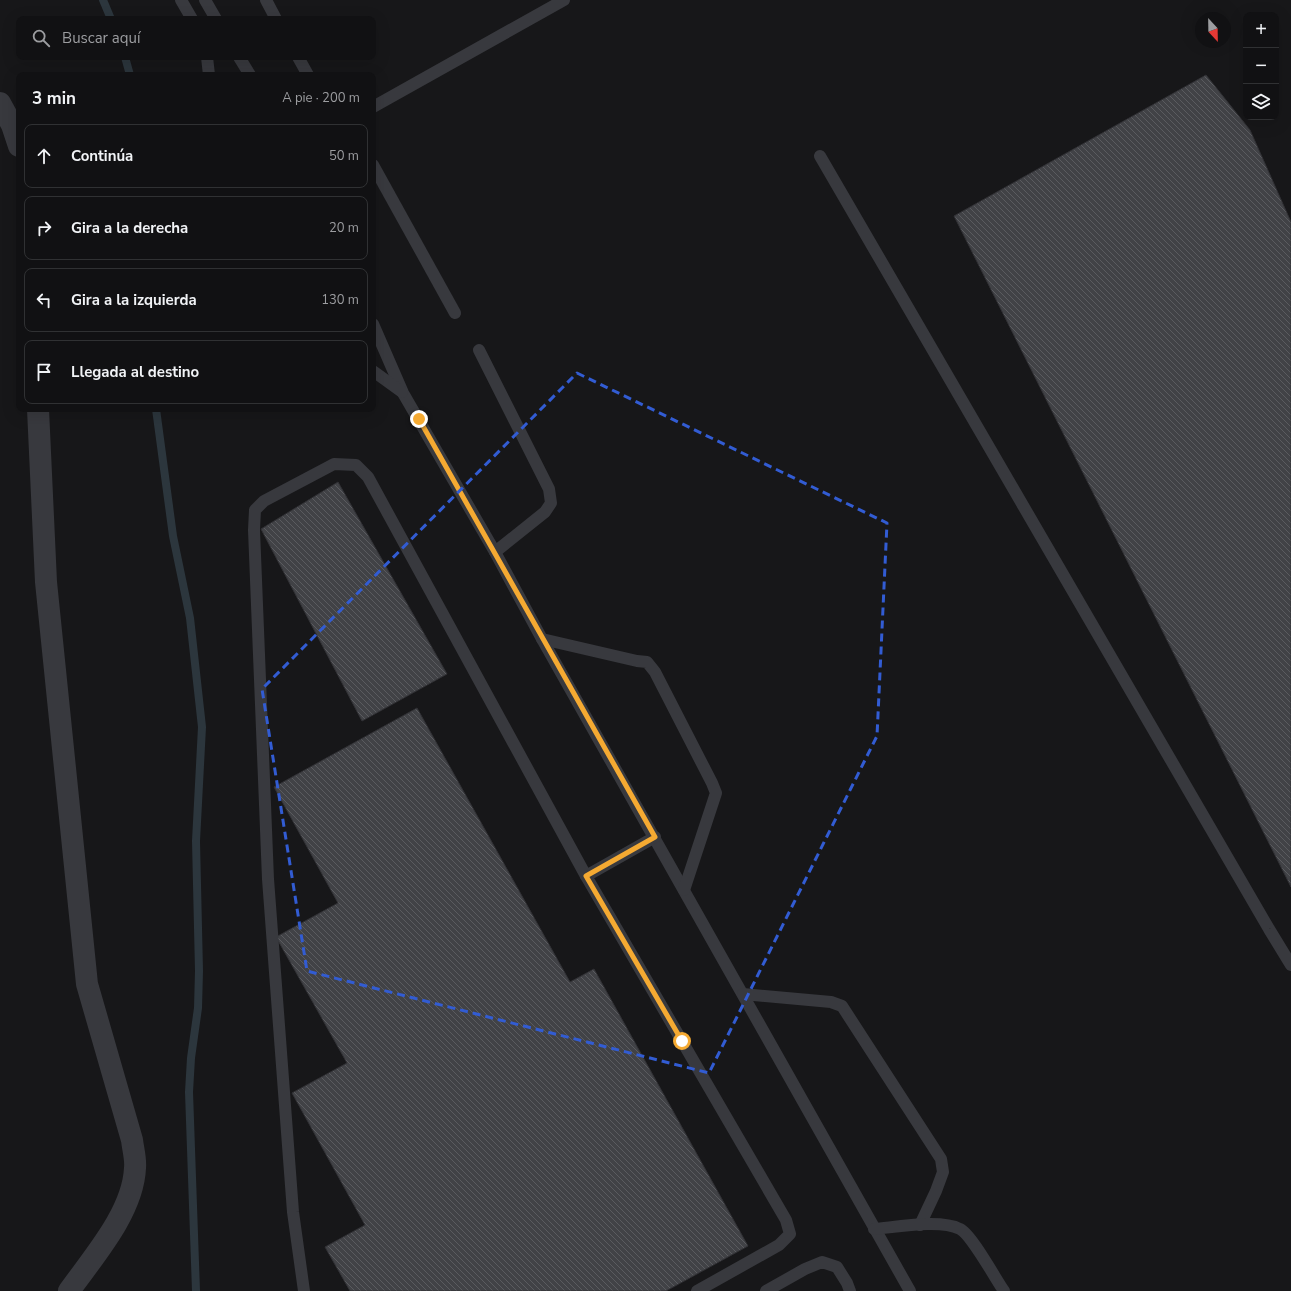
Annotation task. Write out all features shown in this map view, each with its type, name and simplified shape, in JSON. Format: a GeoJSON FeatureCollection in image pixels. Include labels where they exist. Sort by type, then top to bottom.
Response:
{"type":"FeatureCollection","features":[{"type":"Feature","properties":{"kind":"street"},"geometry":{"type":"LineString","coordinates":[[0,103],[12,125],[16,137]]}},
{"type":"Feature","properties":{"kind":"street"},"geometry":{"type":"LineString","coordinates":[[38,412],[46,582],[87,984],[132,1140],[135,1167],[130,1195],[110,1236],[69,1291]]}},
{"type":"Feature","properties":{"kind":"lane"},"geometry":{"type":"LineString","coordinates":[[181,0],[190,16]]}},
{"type":"Feature","properties":{"kind":"lane"},"geometry":{"type":"LineString","coordinates":[[205,0],[214,16]]}},
{"type":"Feature","properties":{"kind":"lane"},"geometry":{"type":"LineString","coordinates":[[266,0],[274,16]]}},
{"type":"Feature","properties":{"kind":"lane"},"geometry":{"type":"LineString","coordinates":[[376,105],[564,0]]}},
{"type":"Feature","properties":{"kind":"lane"},"geometry":{"type":"LineString","coordinates":[[207,60],[209,72]]}},
{"type":"Feature","properties":{"kind":"lane"},"geometry":{"type":"LineString","coordinates":[[241,60],[248,72]]}},
{"type":"Feature","properties":{"kind":"lane"},"geometry":{"type":"LineString","coordinates":[[300,60],[306,72]]}},
{"type":"Feature","properties":{"kind":"lane"},"geometry":{"type":"LineString","coordinates":[[820,156],[1268,929],[1291,965]]}},
{"type":"Feature","properties":{"kind":"lane"},"geometry":{"type":"LineString","coordinates":[[376,170],[455,313]]}},
{"type":"Feature","properties":{"kind":"lane"},"geometry":{"type":"LineString","coordinates":[[376,331],[403,393],[495,552],[542,639],[910,1291]]}},
{"type":"Feature","properties":{"kind":"lane"},"geometry":{"type":"LineString","coordinates":[[479,350],[549,489],[550,503],[545,512],[495,552]]}},
{"type":"Feature","properties":{"kind":"lane"},"geometry":{"type":"LineString","coordinates":[[376,373],[403,393]]}},
{"type":"Feature","properties":{"kind":"lane"},"geometry":{"type":"LineString","coordinates":[[304,1291],[293,1212],[268,879],[254,530],[255,510],[264,501],[334,464],[356,465],[368,477],[586,876],[786,1220],[790,1234],[779,1245],[697,1291]]}},
{"type":"Feature","properties":{"kind":"lane"},"geometry":{"type":"LineString","coordinates":[[542,639],[647,662],[655,672],[716,793],[684,890]]}},
{"type":"Feature","properties":{"kind":"lane"},"geometry":{"type":"LineString","coordinates":[[586,876],[655,837]]}},
{"type":"Feature","properties":{"kind":"lane"},"geometry":{"type":"LineString","coordinates":[[743,994],[830,1002],[842,1006],[941,1159],[943,1172],[936,1191],[920,1224]]}},
{"type":"Feature","properties":{"kind":"lane"},"geometry":{"type":"LineString","coordinates":[[874,1229],[920,1224],[946,1225],[960,1229],[970,1237],[1004,1291]]}},
{"type":"Feature","properties":{"kind":"lane"},"geometry":{"type":"LineString","coordinates":[[766,1291],[805,1269],[822,1262],[837,1267],[850,1291]]}},
{"type":"Feature","properties":{"kind":"highlighted area"},"geometry":{"type":"Polygon","coordinates":[[[577,373],[887,523],[877,736],[709,1073],[307,971],[262,689],[577,373]]]}},
{"type":"Feature","properties":{"kind":"building"},"geometry":{"type":"Polygon","coordinates":[[[1206,75],[1250,130],[1291,222],[1291,887],[954,216],[1206,75]]]}},
{"type":"Feature","properties":{"kind":"building"},"geometry":{"type":"Polygon","coordinates":[[[338,482],[447,674],[362,721],[261,529],[338,482]]]}},
{"type":"Feature","properties":{"kind":"building"},"geometry":{"type":"Polygon","coordinates":[[[417,708],[570,982],[594,969],[748,1246],[666,1291],[350,1291],[325,1247],[365,1225],[292,1093],[347,1063],[276,937],[338,903],[274,787],[417,708]]]}},
{"type":"Feature","properties":{"kind":"waterway"},"geometry":{"type":"LineString","coordinates":[[103,0],[110,16]]}},
{"type":"Feature","properties":{"kind":"waterway"},"geometry":{"type":"LineString","coordinates":[[126,60],[129,72]]}},
{"type":"Feature","properties":{"kind":"waterway"},"geometry":{"type":"LineString","coordinates":[[156,412],[173,536],[190,618],[202,727],[196,841],[199,971],[198,1008],[191,1058],[189,1092],[196,1291]]}},
{"type":"Feature","properties":{"kind":"route"},"geometry":{"type":"LineString","coordinates":[[419,419],[655,837],[586,876],[682,1041]]}}]}
